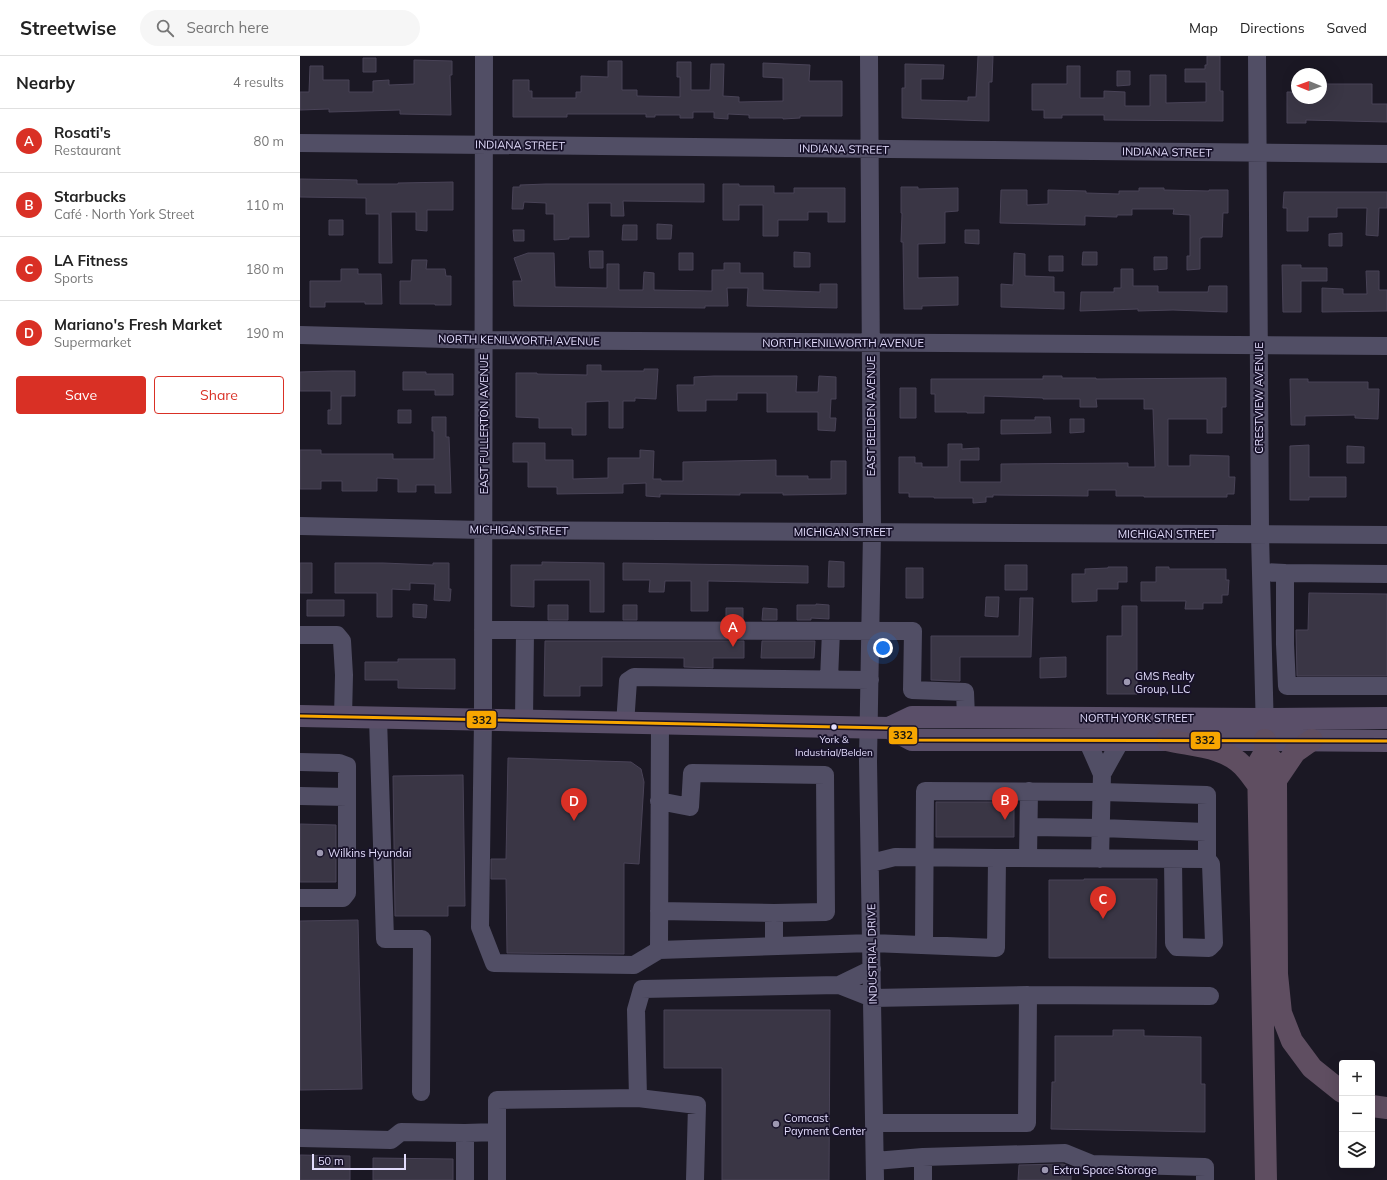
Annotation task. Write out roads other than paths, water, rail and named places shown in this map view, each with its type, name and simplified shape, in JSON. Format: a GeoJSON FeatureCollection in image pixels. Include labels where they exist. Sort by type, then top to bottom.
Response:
{"type":"FeatureCollection","features":[{"type":"Feature","properties":{"kind":"highway"},"geometry":{"type":"LineString","coordinates":[[1265,737],[1258,764],[1267,783],[1277,974],[1281,1013],[1292,1041],[1312,1068],[1339,1090]]}},
{"type":"Feature","properties":{"kind":"highway"},"geometry":{"type":"LineString","coordinates":[[1167,740],[1188,745],[1208,747],[1230,756],[1267,783]]}},
{"type":"Feature","properties":{"kind":"highway"},"geometry":{"type":"LineString","coordinates":[[1266,1180],[1267,783],[1295,752],[1312,740]]}},
{"type":"Feature","properties":{"kind":"highway"},"geometry":{"type":"LineString","coordinates":[[1375,1106],[1387,1108]]}},
{"type":"Feature","properties":{"kind":"main road","name":"NORTH YORK STREET"},"geometry":{"type":"LineString","coordinates":[[300,716],[625,724],[878,728],[912,740],[1167,740],[1265,737],[1387,718]]}},
{"type":"Feature","properties":{"kind":"main road","name":"NORTH YORK STREET"},"geometry":{"type":"LineString","coordinates":[[878,728],[912,717],[966,717],[1312,740],[1387,741]]}},
{"type":"Feature","properties":{"kind":"street","name":"EAST FULLERTON AVENUE"},"geometry":{"type":"LineString","coordinates":[[484,56],[483,720],[480,927],[494,963],[634,965],[659,950]]}},
{"type":"Feature","properties":{"kind":"street","name":"EAST BELDEN AVENUE"},"geometry":{"type":"LineString","coordinates":[[869,56],[872,532],[870,680],[878,728]]}},
{"type":"Feature","properties":{"kind":"street","name":"CRESTVIEW AVENUE"},"geometry":{"type":"LineString","coordinates":[[1257,56],[1259,153],[1258,345],[1260,572],[1265,737]]}},
{"type":"Feature","properties":{"kind":"street","name":"INDIANA STREET"},"geometry":{"type":"LineString","coordinates":[[300,143],[1387,154]]}},
{"type":"Feature","properties":{"kind":"street","name":"NORTH KENILWORTH AVENUE"},"geometry":{"type":"LineString","coordinates":[[300,335],[484,340],[1387,346]]}},
{"type":"Feature","properties":{"kind":"street","name":"MICHIGAN STREET"},"geometry":{"type":"LineString","coordinates":[[300,526],[483,530],[1387,535]]}},
{"type":"Feature","properties":{"kind":"street"},"geometry":{"type":"LineString","coordinates":[[1260,572],[1387,574]]}},
{"type":"Feature","properties":{"kind":"street"},"geometry":{"type":"LineString","coordinates":[[1285,572],[1285,644],[1288,686],[1387,686]]}},
{"type":"Feature","properties":{"kind":"street"},"geometry":{"type":"LineString","coordinates":[[483,630],[913,631],[912,690],[966,692],[966,717]]}},
{"type":"Feature","properties":{"kind":"street"},"geometry":{"type":"LineString","coordinates":[[524,721],[525,631]]}},
{"type":"Feature","properties":{"kind":"street"},"geometry":{"type":"LineString","coordinates":[[829,679],[831,631]]}},
{"type":"Feature","properties":{"kind":"street"},"geometry":{"type":"LineString","coordinates":[[300,636],[337,635],[342,641],[344,675],[343,717]]}},
{"type":"Feature","properties":{"kind":"street"},"geometry":{"type":"LineString","coordinates":[[625,724],[628,681],[634,677],[870,680]]}},
{"type":"Feature","properties":{"kind":"street"},"geometry":{"type":"LineString","coordinates":[[378,718],[384,939],[422,939],[421,1092]]}},
{"type":"Feature","properties":{"kind":"street"},"geometry":{"type":"LineString","coordinates":[[660,724],[659,950],[872,943],[996,948],[997,858]]}},
{"type":"Feature","properties":{"kind":"street","name":"INDUSTRIAL DRIVE"},"geometry":{"type":"LineString","coordinates":[[875,1180],[871,863],[878,728]]}},
{"type":"Feature","properties":{"kind":"street"},"geometry":{"type":"LineString","coordinates":[[1087,740],[1102,783],[1100,859]]}},
{"type":"Feature","properties":{"kind":"street"},"geometry":{"type":"LineString","coordinates":[[1102,783],[1121,740]]}},
{"type":"Feature","properties":{"kind":"street"},"geometry":{"type":"LineString","coordinates":[[300,762],[339,763],[347,766],[347,893],[343,898],[300,898]]}},
{"type":"Feature","properties":{"kind":"street"},"geometry":{"type":"LineString","coordinates":[[659,801],[690,807],[692,773],[825,775],[826,912],[774,913],[659,911]]}},
{"type":"Feature","properties":{"kind":"street"},"geometry":{"type":"LineString","coordinates":[[924,945],[925,791],[1029,791],[1102,783],[1207,795],[1207,859],[1211,864],[1214,943],[1209,948],[1177,947],[1174,943],[1173,859]]}},
{"type":"Feature","properties":{"kind":"street"},"geometry":{"type":"LineString","coordinates":[[1028,858],[1029,791]]}},
{"type":"Feature","properties":{"kind":"street"},"geometry":{"type":"LineString","coordinates":[[300,796],[347,797]]}},
{"type":"Feature","properties":{"kind":"street"},"geometry":{"type":"LineString","coordinates":[[1029,827],[1206,832]]}},
{"type":"Feature","properties":{"kind":"street"},"geometry":{"type":"LineString","coordinates":[[871,863],[895,857],[1207,859]]}},
{"type":"Feature","properties":{"kind":"street"},"geometry":{"type":"LineString","coordinates":[[774,913],[774,946]]}},
{"type":"Feature","properties":{"kind":"street"},"geometry":{"type":"LineString","coordinates":[[839,985],[872,969]]}},
{"type":"Feature","properties":{"kind":"street"},"geometry":{"type":"LineString","coordinates":[[638,1098],[636,1010],[642,989],[839,985],[872,998],[1028,995],[1210,996]]}},
{"type":"Feature","properties":{"kind":"street"},"geometry":{"type":"LineString","coordinates":[[874,1123],[1027,1123],[1028,995]]}},
{"type":"Feature","properties":{"kind":"street"},"geometry":{"type":"LineString","coordinates":[[497,1180],[498,1100],[638,1098],[697,1105],[695,1180]]}},
{"type":"Feature","properties":{"kind":"street"},"geometry":{"type":"LineString","coordinates":[[300,1138],[391,1140],[402,1132],[497,1132]]}},
{"type":"Feature","properties":{"kind":"street"},"geometry":{"type":"LineString","coordinates":[[465,1133],[465,1180]]}},
{"type":"Feature","properties":{"kind":"street"},"geometry":{"type":"LineString","coordinates":[[875,1161],[923,1157],[1065,1153],[1092,1172],[1205,1167],[1205,1180]]}},
{"type":"Feature","properties":{"kind":"street"},"geometry":{"type":"LineString","coordinates":[[923,1157],[924,1180]]}},
{"type":"Feature","properties":{"kind":"place","name":"Rosati's"},"geometry":{"type":"Point","coordinates":[733,647]}},
{"type":"Feature","properties":{"kind":"place","name":"GMS Realty Group, LLC"},"geometry":{"type":"Point","coordinates":[1127,682]}},
{"type":"Feature","properties":{"kind":"place","name":"York & Industrial/Belden"},"geometry":{"type":"Point","coordinates":[834,727]}},
{"type":"Feature","properties":{"kind":"place","name":"Starbucks"},"geometry":{"type":"Point","coordinates":[1005,820]}},
{"type":"Feature","properties":{"kind":"place","name":"Mariano's Fresh Market"},"geometry":{"type":"Point","coordinates":[574,821]}},
{"type":"Feature","properties":{"kind":"place","name":"Wilkins Hyundai"},"geometry":{"type":"Point","coordinates":[320,853]}},
{"type":"Feature","properties":{"kind":"place","name":"LA Fitness"},"geometry":{"type":"Point","coordinates":[1103,919]}},
{"type":"Feature","properties":{"kind":"place","name":"Comcast Payment Center"},"geometry":{"type":"Point","coordinates":[776,1124]}},
{"type":"Feature","properties":{"kind":"place","name":"Extra Space Storage"},"geometry":{"type":"Point","coordinates":[1045,1170]}}]}
